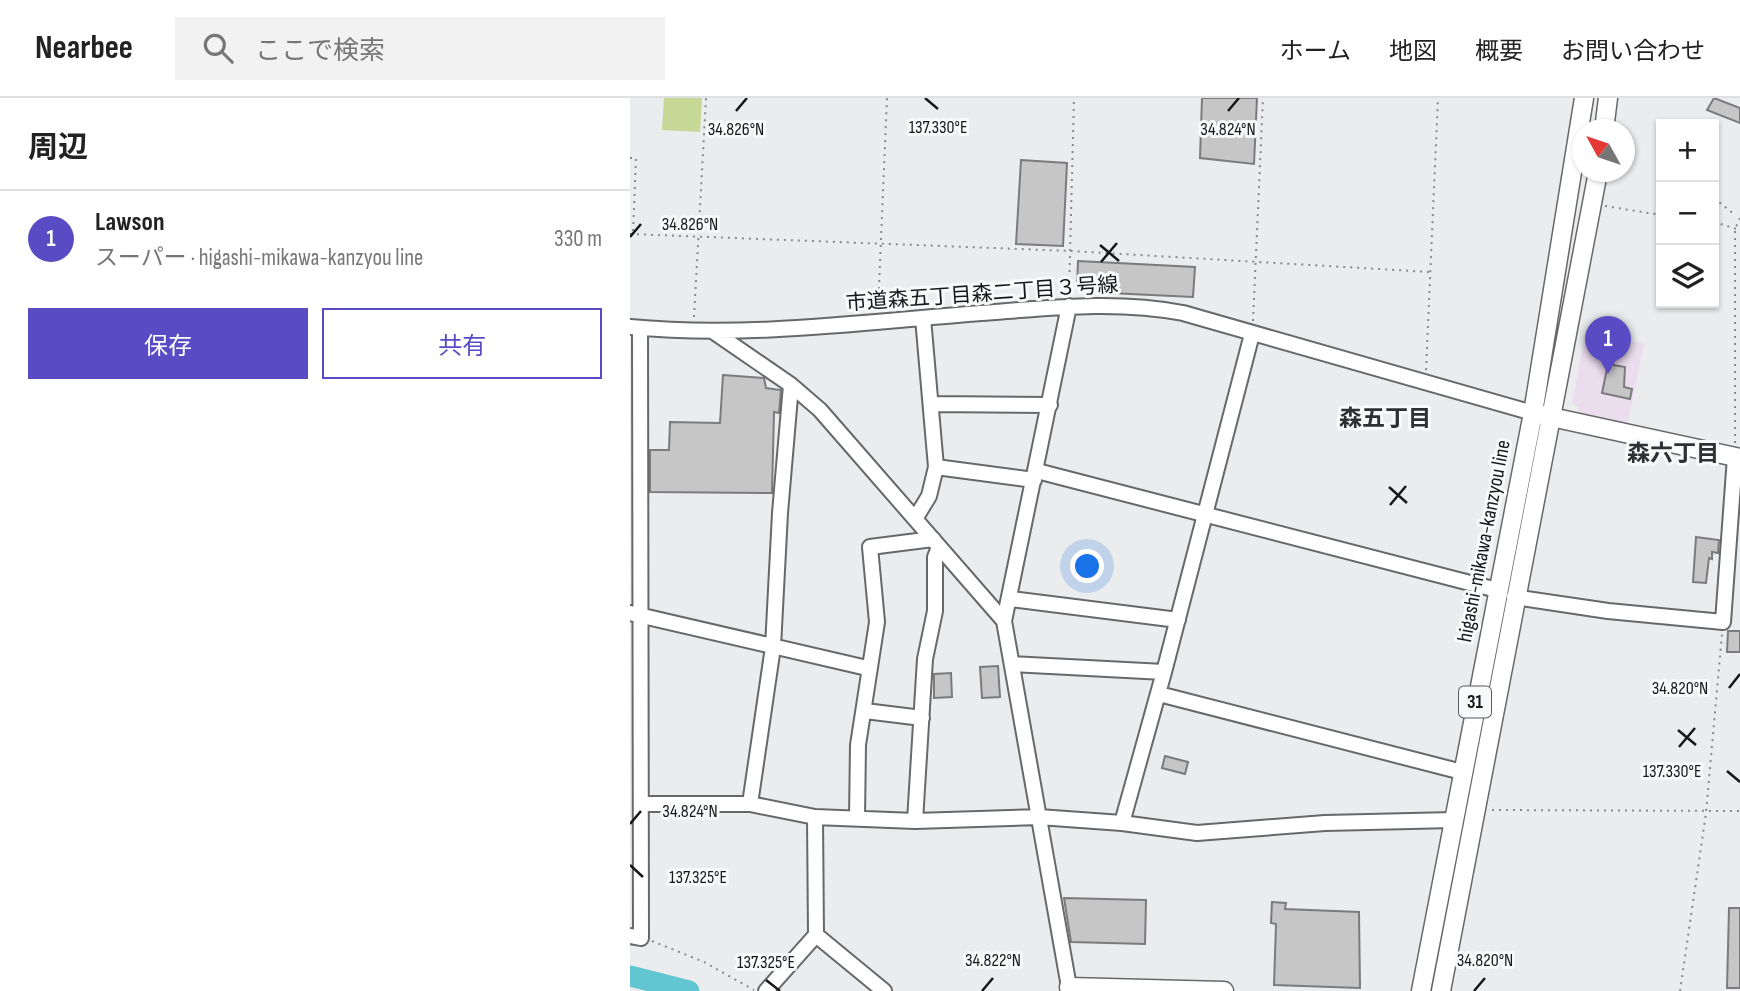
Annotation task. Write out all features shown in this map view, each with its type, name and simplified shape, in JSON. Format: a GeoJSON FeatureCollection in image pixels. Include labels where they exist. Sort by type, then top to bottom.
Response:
{"type":"FeatureCollection","features":[{"type":"Feature","properties":{"kind":"main road","name":"higashi-mikawa-kanzyou line"},"geometry":{"type":"LineString","coordinates":[[1441,991],[1477,810],[1514,597],[1542,415],[1584,98]]}},
{"type":"Feature","properties":{"kind":"main road"},"geometry":{"type":"LineString","coordinates":[[1605,119],[1608,98]]}},
{"type":"Feature","properties":{"kind":"main road","name":"higashi-mikawa-kanzyou line"},"geometry":{"type":"LineString","coordinates":[[1422,991],[1497,590],[1594,204],[1597,182]]}},
{"type":"Feature","properties":{"kind":"main road"},"geometry":{"type":"LineString","coordinates":[[1542,415],[1737,458]]}},
{"type":"Feature","properties":{"kind":"main road"},"geometry":{"type":"LineString","coordinates":[[1069,989],[1224,991]]}},
{"type":"Feature","properties":{"kind":"street","name":"市道森五丁目森二丁目３号線"},"geometry":{"type":"LineString","coordinates":[[635,328],[714,332],[1069,306],[1156,308],[1542,415]]}},
{"type":"Feature","properties":{"kind":"street"},"geometry":{"type":"LineString","coordinates":[[1004,621],[1011,599],[1069,306]]}},
{"type":"Feature","properties":{"kind":"street"},"geometry":{"type":"LineString","coordinates":[[915,519],[929,496],[936,467],[923,318]]}},
{"type":"Feature","properties":{"kind":"street"},"geometry":{"type":"LineString","coordinates":[[635,328],[636,785],[642,804],[635,937]]}},
{"type":"Feature","properties":{"kind":"street"},"geometry":{"type":"LineString","coordinates":[[714,332],[791,385],[820,410],[1004,621],[1069,989]]}},
{"type":"Feature","properties":{"kind":"street"},"geometry":{"type":"LineString","coordinates":[[1122,823],[1159,694],[1252,334]]}},
{"type":"Feature","properties":{"kind":"street"},"geometry":{"type":"LineString","coordinates":[[750,804],[773,647],[780,513],[791,385]]}},
{"type":"Feature","properties":{"kind":"street"},"geometry":{"type":"LineString","coordinates":[[932,404],[1050,405]]}},
{"type":"Feature","properties":{"kind":"street"},"geometry":{"type":"LineString","coordinates":[[1514,597],[1608,611],[1723,622],[1737,458]]}},
{"type":"Feature","properties":{"kind":"street"},"geometry":{"type":"LineString","coordinates":[[936,467],[1035,476],[1206,513],[1497,590]]}},
{"type":"Feature","properties":{"kind":"street"},"geometry":{"type":"LineString","coordinates":[[857,818],[858,745],[865,711],[867,668],[877,622],[870,547],[936,543]]}},
{"type":"Feature","properties":{"kind":"street"},"geometry":{"type":"LineString","coordinates":[[915,821],[925,659],[935,611],[936,543]]}},
{"type":"Feature","properties":{"kind":"street"},"geometry":{"type":"LineString","coordinates":[[1011,599],[1178,620]]}},
{"type":"Feature","properties":{"kind":"street"},"geometry":{"type":"LineString","coordinates":[[635,613],[652,620],[867,668]]}},
{"type":"Feature","properties":{"kind":"street"},"geometry":{"type":"LineString","coordinates":[[1013,664],[1164,672]]}},
{"type":"Feature","properties":{"kind":"street"},"geometry":{"type":"LineString","coordinates":[[1159,694],[1462,772]]}},
{"type":"Feature","properties":{"kind":"street"},"geometry":{"type":"LineString","coordinates":[[865,711],[922,718]]}},
{"type":"Feature","properties":{"kind":"street"},"geometry":{"type":"LineString","coordinates":[[642,804],[750,804],[815,817],[915,821],[1039,817],[1122,823],[1197,833],[1325,823],[1454,820]]}},
{"type":"Feature","properties":{"kind":"street"},"geometry":{"type":"LineString","coordinates":[[766,991],[816,936],[815,817]]}},
{"type":"Feature","properties":{"kind":"street"},"geometry":{"type":"LineString","coordinates":[[816,936],[884,991]]}},
{"type":"Feature","properties":{"kind":"path"},"geometry":{"type":"LineString","coordinates":[[693,331],[706,98]]}},
{"type":"Feature","properties":{"kind":"path"},"geometry":{"type":"LineString","coordinates":[[877,321],[887,98]]}},
{"type":"Feature","properties":{"kind":"path"},"geometry":{"type":"LineString","coordinates":[[1069,306],[1074,98]]}},
{"type":"Feature","properties":{"kind":"path"},"geometry":{"type":"LineString","coordinates":[[1252,334],[1263,98]]}},
{"type":"Feature","properties":{"kind":"path"},"geometry":{"type":"LineString","coordinates":[[1426,383],[1438,98]]}},
{"type":"Feature","properties":{"kind":"path"},"geometry":{"type":"LineString","coordinates":[[630,158],[636,158],[631,234],[1071,251],[1257,264],[1430,272]]}},
{"type":"Feature","properties":{"kind":"path"},"geometry":{"type":"LineString","coordinates":[[1719,202],[1735,215]]}},
{"type":"Feature","properties":{"kind":"path"},"geometry":{"type":"LineString","coordinates":[[1594,204],[1656,214]]}},
{"type":"Feature","properties":{"kind":"path"},"geometry":{"type":"LineString","coordinates":[[1737,458],[1735,229],[1740,218]]}},
{"type":"Feature","properties":{"kind":"path"},"geometry":{"type":"LineString","coordinates":[[1719,224],[1740,230]]}},
{"type":"Feature","properties":{"kind":"path"},"geometry":{"type":"LineString","coordinates":[[1735,379],[1740,379]]}},
{"type":"Feature","properties":{"kind":"path"},"geometry":{"type":"LineString","coordinates":[[1680,991],[1706,813],[1723,622]]}},
{"type":"Feature","properties":{"kind":"path"},"geometry":{"type":"LineString","coordinates":[[1477,810],[1706,813],[1740,811]]}},
{"type":"Feature","properties":{"kind":"path"},"geometry":{"type":"LineString","coordinates":[[635,937],[670,946],[755,991]]}},
{"type":"Feature","properties":{"kind":"shaded area"},"geometry":{"type":"Polygon","coordinates":[[[1586,332],[1644,344],[1627,425],[1578,413],[1579,407],[1572,404],[1586,332]]]}},
{"type":"Feature","properties":{"kind":"green space"},"geometry":{"type":"Polygon","coordinates":[[[664,98],[702,98],[700,132],[662,130],[664,98]]]}},
{"type":"Feature","properties":{"kind":"building"},"geometry":{"type":"Polygon","coordinates":[[[1202,98],[1257,98],[1254,164],[1200,158],[1202,98]]]}},
{"type":"Feature","properties":{"kind":"building"},"geometry":{"type":"Polygon","coordinates":[[[1714,98],[1740,108],[1740,123],[1707,110],[1714,98]]]}},
{"type":"Feature","properties":{"kind":"building"},"geometry":{"type":"Polygon","coordinates":[[[1021,160],[1067,163],[1063,246],[1016,244],[1021,160]]]}},
{"type":"Feature","properties":{"kind":"building"},"geometry":{"type":"Polygon","coordinates":[[[1078,261],[1195,267],[1193,297],[1088,292],[1088,286],[1077,286],[1078,261]]]}},
{"type":"Feature","properties":{"kind":"building"},"geometry":{"type":"Polygon","coordinates":[[[1608,364],[1625,367],[1624,387],[1632,389],[1630,399],[1602,393],[1608,364]]]}},
{"type":"Feature","properties":{"kind":"building"},"geometry":{"type":"Polygon","coordinates":[[[723,375],[764,378],[766,388],[781,390],[779,413],[774,412],[772,493],[650,492],[650,450],[669,450],[670,422],[720,423],[723,375]]]}},
{"type":"Feature","properties":{"kind":"building"},"geometry":{"type":"Polygon","coordinates":[[[1696,537],[1719,540],[1718,553],[1712,552],[1712,559],[1709,558],[1706,583],[1693,582],[1696,537]]]}},
{"type":"Feature","properties":{"kind":"building"},"geometry":{"type":"Polygon","coordinates":[[[1728,631],[1740,631],[1740,652],[1727,652],[1728,631]]]}},
{"type":"Feature","properties":{"kind":"building"},"geometry":{"type":"Polygon","coordinates":[[[998,666],[1000,697],[982,698],[980,667],[998,666]]]}},
{"type":"Feature","properties":{"kind":"building"},"geometry":{"type":"Polygon","coordinates":[[[951,673],[952,697],[934,698],[934,674],[951,673]]]}},
{"type":"Feature","properties":{"kind":"building"},"geometry":{"type":"Polygon","coordinates":[[[1165,756],[1188,762],[1185,774],[1162,768],[1165,756]]]}},
{"type":"Feature","properties":{"kind":"building"},"geometry":{"type":"Polygon","coordinates":[[[1064,898],[1146,900],[1145,944],[1071,942],[1064,898]]]}},
{"type":"Feature","properties":{"kind":"building"},"geometry":{"type":"Polygon","coordinates":[[[1272,902],[1286,903],[1285,909],[1359,912],[1360,988],[1274,985],[1276,924],[1271,923],[1272,902]]]}},
{"type":"Feature","properties":{"kind":"building"},"geometry":{"type":"Polygon","coordinates":[[[1729,908],[1740,908],[1740,988],[1727,988],[1729,908]]]}},
{"type":"Feature","properties":{"kind":"waterway"},"geometry":{"type":"LineString","coordinates":[[630,976],[689,991]]}},
{"type":"Feature","properties":{"kind":"place","name":"Lawson"},"geometry":{"type":"Point","coordinates":[1608,374]}},
{"type":"Feature","properties":{"kind":"district","name":"森五丁目"},"geometry":{"type":"Point","coordinates":[1385,419]}},
{"type":"Feature","properties":{"kind":"district","name":"森六丁目"},"geometry":{"type":"Point","coordinates":[1673,454]}}]}
